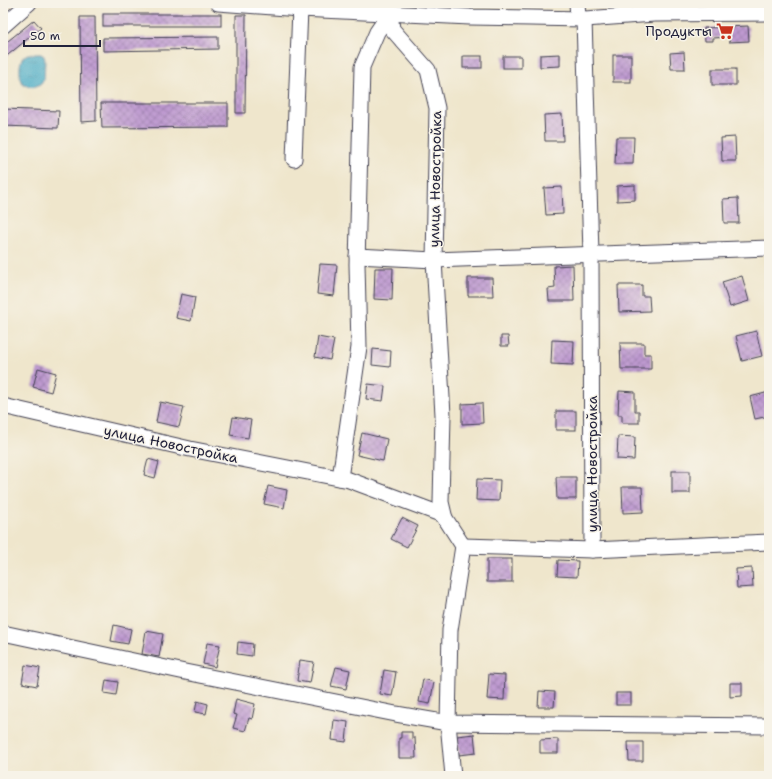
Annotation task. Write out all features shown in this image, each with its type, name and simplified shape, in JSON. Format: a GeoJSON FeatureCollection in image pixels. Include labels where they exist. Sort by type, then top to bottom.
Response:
{"type":"FeatureCollection","features":[{"type":"Feature","properties":{"kind":"street"},"geometry":{"type":"LineString","coordinates":[[3,26],[29,3]]}},
{"type":"Feature","properties":{"kind":"street"},"geometry":{"type":"LineString","coordinates":[[218,3],[390,13],[470,10],[581,18],[653,9],[769,14]]}},
{"type":"Feature","properties":{"kind":"street","name":"улица Новостройка"},"geometry":{"type":"LineString","coordinates":[[577,3],[581,18],[592,254],[592,550]]}},
{"type":"Feature","properties":{"kind":"street"},"geometry":{"type":"LineString","coordinates":[[294,159],[300,8]]}},
{"type":"Feature","properties":{"kind":"street"},"geometry":{"type":"LineString","coordinates":[[340,478],[359,347],[357,256],[362,67],[377,32],[390,13]]}},
{"type":"Feature","properties":{"kind":"street","name":"улица Новостройка"},"geometry":{"type":"LineString","coordinates":[[390,13],[392,29],[428,70],[437,108],[434,260],[443,415],[441,502],[445,519]]}},
{"type":"Feature","properties":{"kind":"street"},"geometry":{"type":"LineString","coordinates":[[357,256],[434,260],[769,248]]}},
{"type":"Feature","properties":{"kind":"street","name":"улица Новостройка"},"geometry":{"type":"LineString","coordinates":[[3,406],[190,449],[349,480],[436,512],[443,516],[463,546],[592,550],[769,542]]}},
{"type":"Feature","properties":{"kind":"street"},"geometry":{"type":"LineString","coordinates":[[452,776],[448,723],[450,630],[463,546]]}},
{"type":"Feature","properties":{"kind":"street"},"geometry":{"type":"LineString","coordinates":[[3,633],[185,672],[448,723],[769,726]]}},
{"type":"Feature","properties":{"kind":"water"},"geometry":{"type":"Polygon","coordinates":[[[28,54],[41,54],[44,56],[45,60],[44,80],[33,87],[21,82],[20,66],[24,56],[28,54]]]}},
{"type":"Feature","properties":{"kind":"building"},"geometry":{"type":"Polygon","coordinates":[[[103,14],[221,14],[221,26],[103,26],[103,14]]]}},
{"type":"Feature","properties":{"kind":"building"},"geometry":{"type":"Polygon","coordinates":[[[236,15],[246,15],[245,113],[236,113],[236,15]]]}},
{"type":"Feature","properties":{"kind":"building"},"geometry":{"type":"Polygon","coordinates":[[[80,17],[95,17],[96,121],[81,122],[80,17]]]}},
{"type":"Feature","properties":{"kind":"building"},"geometry":{"type":"Polygon","coordinates":[[[34,20],[41,28],[3,59],[3,45],[34,20]]]}},
{"type":"Feature","properties":{"kind":"building"},"geometry":{"type":"Polygon","coordinates":[[[748,26],[749,41],[729,42],[729,37],[713,38],[713,41],[705,41],[704,28],[748,26]]]}},
{"type":"Feature","properties":{"kind":"building"},"geometry":{"type":"Polygon","coordinates":[[[218,37],[218,49],[103,51],[103,38],[218,37]]]}},
{"type":"Feature","properties":{"kind":"building"},"geometry":{"type":"Polygon","coordinates":[[[684,52],[685,69],[671,69],[670,53],[684,52]]]}},
{"type":"Feature","properties":{"kind":"building"},"geometry":{"type":"Polygon","coordinates":[[[560,54],[560,66],[540,67],[540,55],[560,54]]]}},
{"type":"Feature","properties":{"kind":"building"},"geometry":{"type":"Polygon","coordinates":[[[613,55],[631,55],[631,82],[613,82],[613,55]]]}},
{"type":"Feature","properties":{"kind":"building"},"geometry":{"type":"Polygon","coordinates":[[[463,56],[482,56],[482,68],[463,68],[463,56]]]}},
{"type":"Feature","properties":{"kind":"building"},"geometry":{"type":"Polygon","coordinates":[[[503,56],[521,56],[521,68],[503,68],[503,56]]]}},
{"type":"Feature","properties":{"kind":"building"},"geometry":{"type":"Polygon","coordinates":[[[712,69],[736,69],[736,85],[712,85],[712,69]]]}},
{"type":"Feature","properties":{"kind":"building"},"geometry":{"type":"Polygon","coordinates":[[[101,103],[228,103],[228,127],[102,128],[101,103]]]}},
{"type":"Feature","properties":{"kind":"building"},"geometry":{"type":"Polygon","coordinates":[[[3,109],[59,111],[58,128],[3,126],[3,109]]]}},
{"type":"Feature","properties":{"kind":"building"},"geometry":{"type":"Polygon","coordinates":[[[562,114],[563,141],[545,141],[544,115],[562,114]]]}},
{"type":"Feature","properties":{"kind":"building"},"geometry":{"type":"Polygon","coordinates":[[[616,137],[634,137],[633,164],[615,164],[616,137]]]}},
{"type":"Feature","properties":{"kind":"building"},"geometry":{"type":"Polygon","coordinates":[[[735,137],[736,161],[722,161],[721,138],[735,137]]]}},
{"type":"Feature","properties":{"kind":"building"},"geometry":{"type":"Polygon","coordinates":[[[635,185],[635,200],[617,201],[617,186],[635,185]]]}},
{"type":"Feature","properties":{"kind":"building"},"geometry":{"type":"Polygon","coordinates":[[[562,187],[563,214],[546,215],[544,188],[562,187]]]}},
{"type":"Feature","properties":{"kind":"building"},"geometry":{"type":"Polygon","coordinates":[[[738,198],[739,223],[724,223],[723,199],[738,198]]]}},
{"type":"Feature","properties":{"kind":"building"},"geometry":{"type":"Polygon","coordinates":[[[320,264],[337,265],[334,296],[317,294],[320,264]]]}},
{"type":"Feature","properties":{"kind":"building"},"geometry":{"type":"Polygon","coordinates":[[[573,265],[574,301],[549,301],[548,289],[555,288],[554,266],[573,265]]]}},
{"type":"Feature","properties":{"kind":"building"},"geometry":{"type":"Polygon","coordinates":[[[375,268],[393,268],[392,300],[374,299],[375,268]]]}},
{"type":"Feature","properties":{"kind":"building"},"geometry":{"type":"Polygon","coordinates":[[[742,276],[749,301],[730,307],[722,282],[742,276]]]}},
{"type":"Feature","properties":{"kind":"building"},"geometry":{"type":"Polygon","coordinates":[[[468,278],[492,278],[493,296],[468,296],[468,278]]]}},
{"type":"Feature","properties":{"kind":"building"},"geometry":{"type":"Polygon","coordinates":[[[618,285],[642,285],[642,296],[649,296],[650,311],[619,312],[618,285]]]}},
{"type":"Feature","properties":{"kind":"building"},"geometry":{"type":"Polygon","coordinates":[[[181,294],[195,297],[191,321],[176,318],[181,294]]]}},
{"type":"Feature","properties":{"kind":"building"},"geometry":{"type":"Polygon","coordinates":[[[756,331],[762,356],[742,361],[736,336],[756,331]]]}},
{"type":"Feature","properties":{"kind":"building"},"geometry":{"type":"Polygon","coordinates":[[[501,336],[508,336],[509,346],[501,346],[501,336]]]}},
{"type":"Feature","properties":{"kind":"building"},"geometry":{"type":"Polygon","coordinates":[[[318,337],[334,340],[330,360],[315,357],[318,337]]]}},
{"type":"Feature","properties":{"kind":"building"},"geometry":{"type":"Polygon","coordinates":[[[552,340],[574,341],[573,365],[551,364],[552,340]]]}},
{"type":"Feature","properties":{"kind":"building"},"geometry":{"type":"Polygon","coordinates":[[[620,343],[644,343],[644,354],[651,354],[651,369],[621,369],[620,343]]]}},
{"type":"Feature","properties":{"kind":"building"},"geometry":{"type":"Polygon","coordinates":[[[373,349],[391,351],[390,367],[372,365],[373,349]]]}},
{"type":"Feature","properties":{"kind":"building"},"geometry":{"type":"Polygon","coordinates":[[[38,368],[56,373],[51,392],[33,387],[38,368]]]}},
{"type":"Feature","properties":{"kind":"building"},"geometry":{"type":"Polygon","coordinates":[[[368,384],[385,386],[383,401],[366,399],[368,384]]]}},
{"type":"Feature","properties":{"kind":"building"},"geometry":{"type":"Polygon","coordinates":[[[619,391],[635,392],[635,411],[639,411],[639,423],[622,423],[622,415],[618,415],[619,391]]]}},
{"type":"Feature","properties":{"kind":"building"},"geometry":{"type":"Polygon","coordinates":[[[769,392],[769,416],[755,419],[750,397],[769,392]]]}},
{"type":"Feature","properties":{"kind":"building"},"geometry":{"type":"Polygon","coordinates":[[[160,402],[184,407],[179,427],[156,422],[160,402]]]}},
{"type":"Feature","properties":{"kind":"building"},"geometry":{"type":"Polygon","coordinates":[[[482,403],[483,423],[462,424],[462,404],[482,403]]]}},
{"type":"Feature","properties":{"kind":"building"},"geometry":{"type":"Polygon","coordinates":[[[556,411],[576,411],[576,430],[556,430],[556,411]]]}},
{"type":"Feature","properties":{"kind":"building"},"geometry":{"type":"Polygon","coordinates":[[[233,417],[251,420],[248,438],[230,435],[233,417]]]}},
{"type":"Feature","properties":{"kind":"building"},"geometry":{"type":"Polygon","coordinates":[[[362,433],[387,439],[383,461],[357,455],[362,433]]]}},
{"type":"Feature","properties":{"kind":"building"},"geometry":{"type":"Polygon","coordinates":[[[618,436],[635,437],[634,460],[617,459],[618,436]]]}},
{"type":"Feature","properties":{"kind":"building"},"geometry":{"type":"Polygon","coordinates":[[[148,459],[159,462],[155,478],[144,475],[148,459]]]}},
{"type":"Feature","properties":{"kind":"building"},"geometry":{"type":"Polygon","coordinates":[[[672,471],[690,471],[690,493],[672,493],[672,471]]]}},
{"type":"Feature","properties":{"kind":"building"},"geometry":{"type":"Polygon","coordinates":[[[556,477],[576,477],[576,499],[557,499],[556,477]]]}},
{"type":"Feature","properties":{"kind":"building"},"geometry":{"type":"Polygon","coordinates":[[[477,479],[500,480],[499,501],[476,500],[477,479]]]}},
{"type":"Feature","properties":{"kind":"building"},"geometry":{"type":"Polygon","coordinates":[[[268,486],[287,490],[284,508],[264,504],[268,486]]]}},
{"type":"Feature","properties":{"kind":"building"},"geometry":{"type":"Polygon","coordinates":[[[622,487],[642,487],[643,512],[623,513],[622,487]]]}},
{"type":"Feature","properties":{"kind":"building"},"geometry":{"type":"Polygon","coordinates":[[[402,518],[418,526],[407,547],[391,539],[402,518]]]}},
{"type":"Feature","properties":{"kind":"building"},"geometry":{"type":"Polygon","coordinates":[[[487,559],[512,559],[512,582],[487,582],[487,559]]]}},
{"type":"Feature","properties":{"kind":"building"},"geometry":{"type":"Polygon","coordinates":[[[558,560],[578,561],[577,577],[557,576],[558,560]]]}},
{"type":"Feature","properties":{"kind":"building"},"geometry":{"type":"Polygon","coordinates":[[[752,568],[753,587],[737,588],[736,569],[752,568]]]}},
{"type":"Feature","properties":{"kind":"building"},"geometry":{"type":"Polygon","coordinates":[[[114,625],[131,629],[128,644],[111,641],[114,625]]]}},
{"type":"Feature","properties":{"kind":"building"},"geometry":{"type":"Polygon","coordinates":[[[146,631],[163,634],[159,657],[142,654],[146,631]]]}},
{"type":"Feature","properties":{"kind":"building"},"geometry":{"type":"Polygon","coordinates":[[[238,642],[253,644],[252,656],[237,654],[238,642]]]}},
{"type":"Feature","properties":{"kind":"building"},"geometry":{"type":"Polygon","coordinates":[[[207,643],[220,645],[215,667],[203,664],[207,643]]]}},
{"type":"Feature","properties":{"kind":"building"},"geometry":{"type":"Polygon","coordinates":[[[300,660],[314,662],[310,683],[297,681],[300,660]]]}},
{"type":"Feature","properties":{"kind":"building"},"geometry":{"type":"Polygon","coordinates":[[[25,665],[40,668],[37,686],[22,683],[25,665]]]}},
{"type":"Feature","properties":{"kind":"building"},"geometry":{"type":"Polygon","coordinates":[[[336,667],[350,670],[346,689],[331,686],[336,667]]]}},
{"type":"Feature","properties":{"kind":"building"},"geometry":{"type":"Polygon","coordinates":[[[384,670],[396,672],[392,696],[380,694],[384,670]]]}},
{"type":"Feature","properties":{"kind":"building"},"geometry":{"type":"Polygon","coordinates":[[[489,674],[505,675],[504,700],[487,699],[489,674]]]}},
{"type":"Feature","properties":{"kind":"building"},"geometry":{"type":"Polygon","coordinates":[[[423,679],[434,682],[430,704],[419,702],[423,679]]]}},
{"type":"Feature","properties":{"kind":"building"},"geometry":{"type":"Polygon","coordinates":[[[106,680],[118,682],[116,695],[104,693],[106,680]]]}},
{"type":"Feature","properties":{"kind":"building"},"geometry":{"type":"Polygon","coordinates":[[[730,683],[742,683],[742,696],[730,697],[730,683]]]}},
{"type":"Feature","properties":{"kind":"building"},"geometry":{"type":"Polygon","coordinates":[[[539,691],[555,692],[554,707],[538,707],[539,691]]]}},
{"type":"Feature","properties":{"kind":"building"},"geometry":{"type":"Polygon","coordinates":[[[616,693],[631,693],[631,705],[616,705],[616,693]]]}},
{"type":"Feature","properties":{"kind":"building"},"geometry":{"type":"Polygon","coordinates":[[[236,699],[255,704],[252,719],[249,718],[245,731],[233,728],[237,715],[233,714],[236,699]]]}},
{"type":"Feature","properties":{"kind":"building"},"geometry":{"type":"Polygon","coordinates":[[[197,701],[208,704],[206,714],[195,712],[197,701]]]}},
{"type":"Feature","properties":{"kind":"building"},"geometry":{"type":"Polygon","coordinates":[[[334,720],[348,722],[346,742],[332,740],[334,720]]]}},
{"type":"Feature","properties":{"kind":"building"},"geometry":{"type":"Polygon","coordinates":[[[401,732],[412,732],[412,738],[415,738],[416,758],[399,758],[399,738],[401,738],[401,732]]]}},
{"type":"Feature","properties":{"kind":"building"},"geometry":{"type":"Polygon","coordinates":[[[474,734],[476,753],[459,755],[457,736],[474,734]]]}},
{"type":"Feature","properties":{"kind":"building"},"geometry":{"type":"Polygon","coordinates":[[[558,739],[558,753],[540,753],[540,740],[558,739]]]}},
{"type":"Feature","properties":{"kind":"building"},"geometry":{"type":"Polygon","coordinates":[[[628,742],[643,742],[643,761],[629,761],[628,742]]]}},
{"type":"Feature","properties":{"kind":"place","name":"Продукты"},"geometry":{"type":"Point","coordinates":[725,31]}}]}
